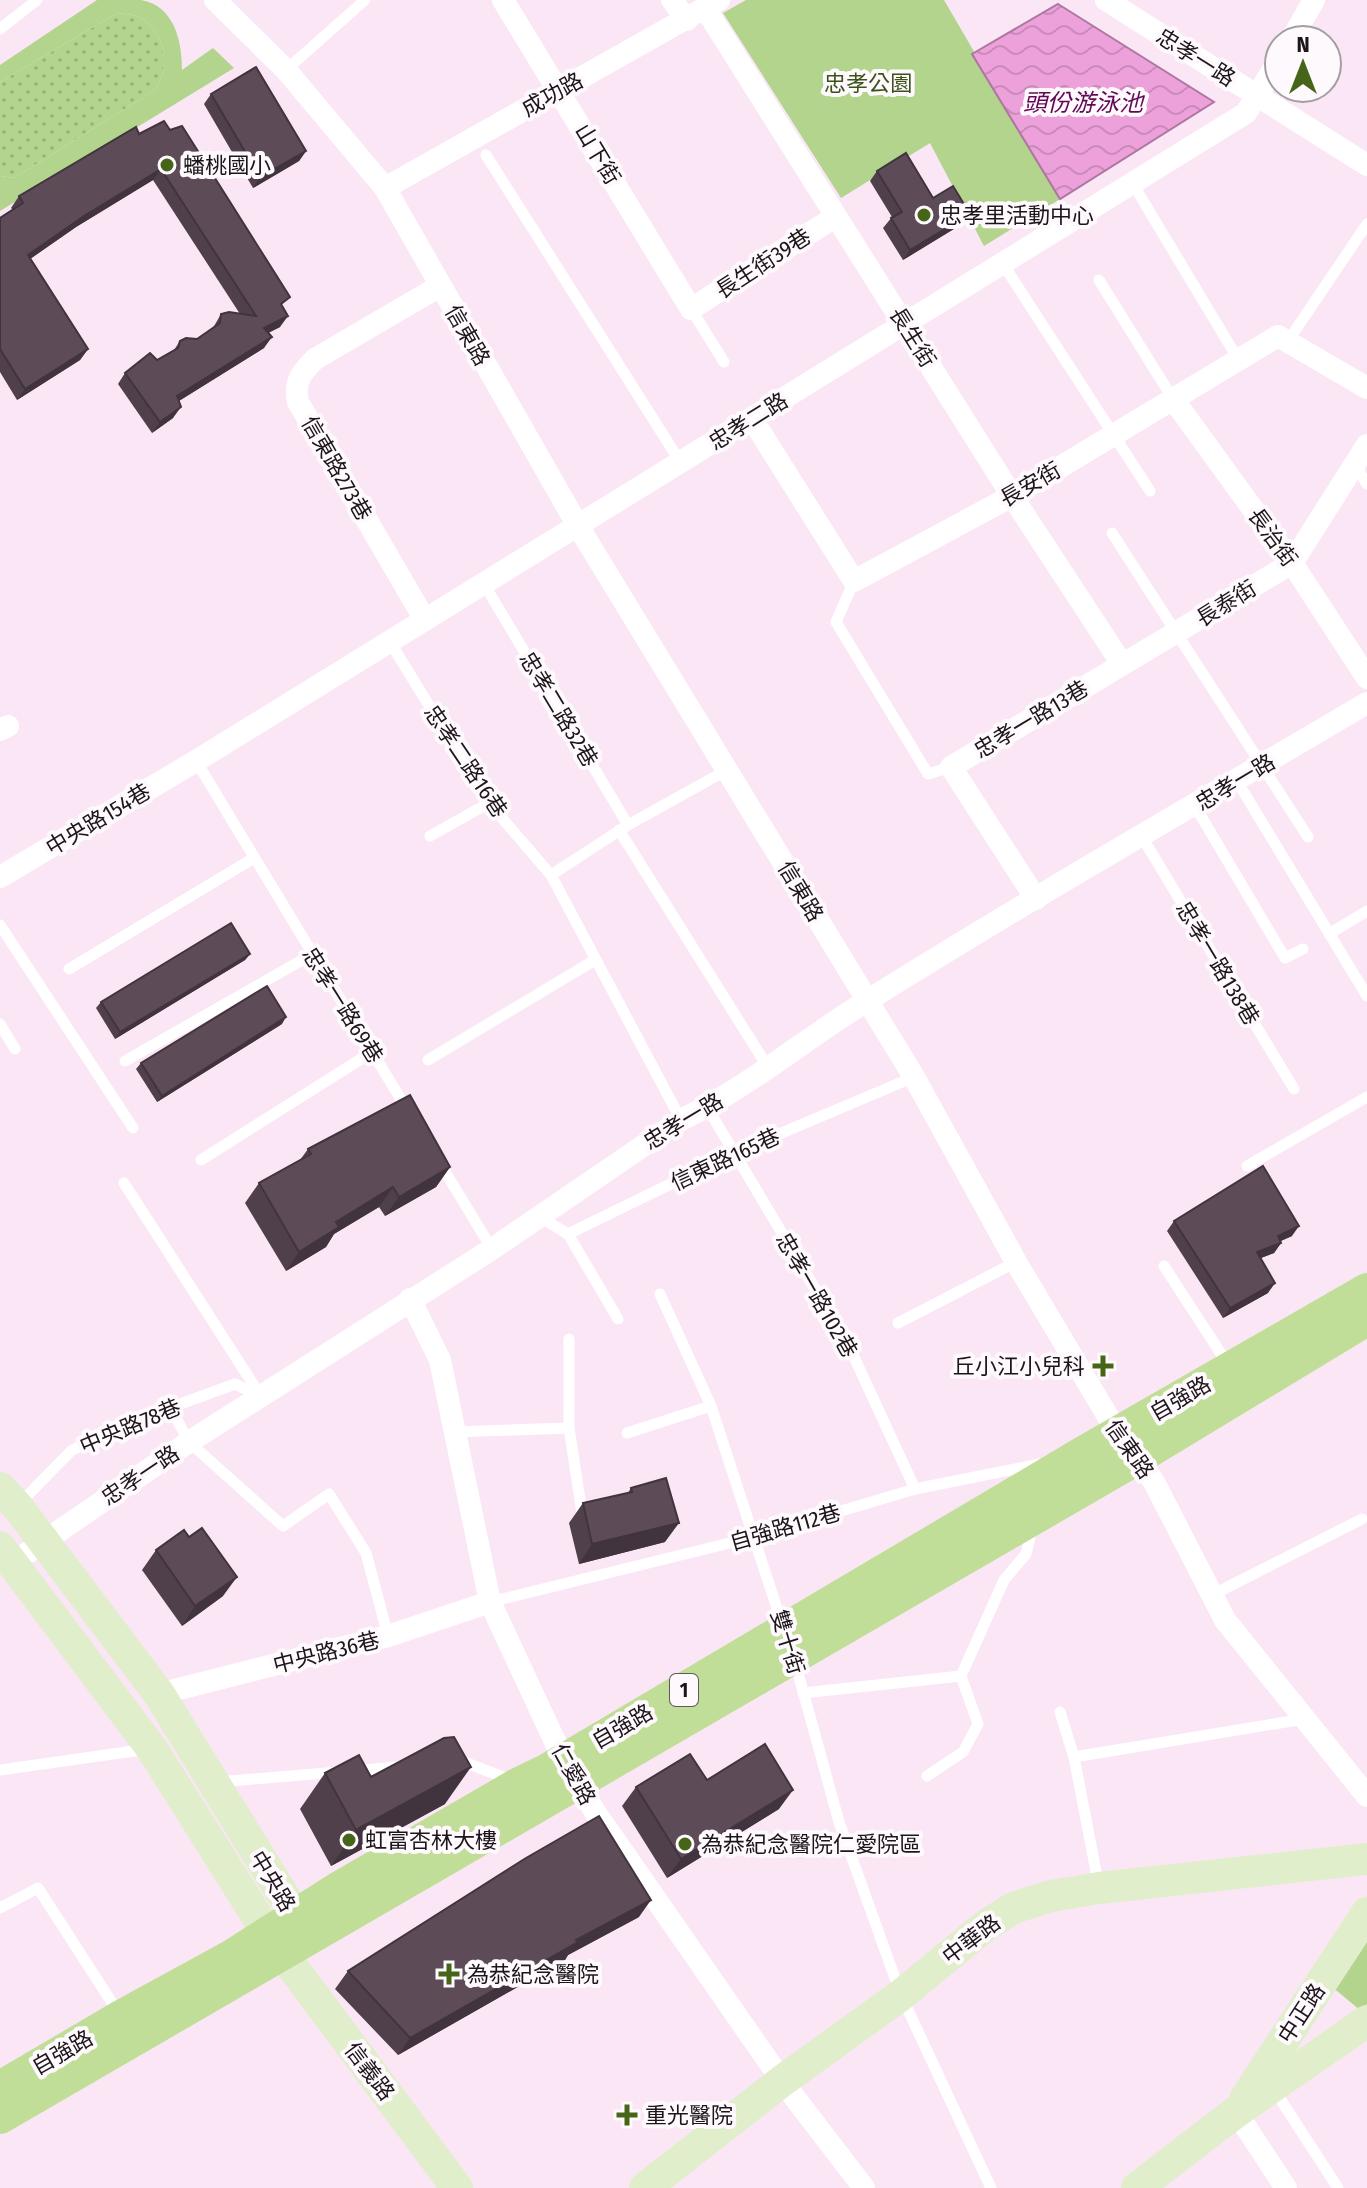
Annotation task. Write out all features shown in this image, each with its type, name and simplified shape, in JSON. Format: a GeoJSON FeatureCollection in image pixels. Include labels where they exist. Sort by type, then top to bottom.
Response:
{"type":"FeatureCollection","features":[{"type":"Feature","properties":{"kind":"main road","name":"自強路"},"geometry":{"type":"LineString","coordinates":[[789,1644],[1036,1517],[1231,1368],[1367,1290]]}},
{"type":"Feature","properties":{"kind":"main road","name":"自強路"},"geometry":{"type":"LineString","coordinates":[[0,2117],[90,2051],[282,1934],[572,1771],[789,1644],[1080,1455],[1129,1446],[1367,1319]]}},
{"type":"Feature","properties":{"kind":"main road","name":"自強路"},"geometry":{"type":"LineString","coordinates":[[0,2088],[90,2051],[121,2017],[229,1958],[282,1934],[336,1890],[519,1784],[572,1771]]}},
{"type":"Feature","properties":{"kind":"street","name":"信東路"},"geometry":{"type":"LineString","coordinates":[[215,0],[286,70],[385,188],[578,526],[914,1077],[1016,1262],[1110,1420],[1154,1482],[1225,1620],[1367,1796]]}},
{"type":"Feature","properties":{"kind":"street","name":"山下街"},"geometry":{"type":"LineString","coordinates":[[503,0],[691,309]]}},
{"type":"Feature","properties":{"kind":"street","name":"長生街"},"geometry":{"type":"LineString","coordinates":[[672,0],[704,9],[1122,664]]}},
{"type":"Feature","properties":{"kind":"street","name":"忠孝一路"},"geometry":{"type":"LineString","coordinates":[[1106,0],[1367,165]]}},
{"type":"Feature","properties":{"kind":"street"},"geometry":{"type":"LineString","coordinates":[[1300,24],[1314,0]]}},
{"type":"Feature","properties":{"kind":"street","name":"成功路"},"geometry":{"type":"LineString","coordinates":[[385,188],[704,9]]}},
{"type":"Feature","properties":{"kind":"street","name":"忠孝二路"},"geometry":{"type":"LineString","coordinates":[[196,761],[1246,113],[1263,87]]}},
{"type":"Feature","properties":{"kind":"street","name":"長生街39巷"},"geometry":{"type":"LineString","coordinates":[[691,309],[835,217]]}},
{"type":"Feature","properties":{"kind":"street","name":"信東路273巷"},"geometry":{"type":"LineString","coordinates":[[425,620],[298,402],[295,388],[303,371],[315,359],[440,286]]}},
{"type":"Feature","properties":{"kind":"street","name":"長安街"},"geometry":{"type":"LineString","coordinates":[[854,581],[1012,496],[1278,336],[1288,341]]}},
{"type":"Feature","properties":{"kind":"street"},"geometry":{"type":"LineString","coordinates":[[1288,341],[1367,388]]}},
{"type":"Feature","properties":{"kind":"street","name":"長治街"},"geometry":{"type":"LineString","coordinates":[[1173,399],[1292,563],[1367,678]]}},
{"type":"Feature","properties":{"kind":"street"},"geometry":{"type":"LineString","coordinates":[[752,419],[854,581]]}},
{"type":"Feature","properties":{"kind":"street","name":"長泰街"},"geometry":{"type":"LineString","coordinates":[[1122,664],[1292,563],[1367,445]]}},
{"type":"Feature","properties":{"kind":"street","name":"忠孝一路13巷"},"geometry":{"type":"LineString","coordinates":[[1036,899],[951,767],[1122,664]]}},
{"type":"Feature","properties":{"kind":"street","name":"忠孝一路"},"geometry":{"type":"LineString","coordinates":[[7,1555],[43,1540],[189,1442],[492,1249],[681,1120],[769,1069],[867,1000],[1367,703]]}},
{"type":"Feature","properties":{"kind":"street","name":"中央路154巷"},"geometry":{"type":"LineString","coordinates":[[0,877],[196,761]]}},
{"type":"Feature","properties":{"kind":"street","name":"仁愛路"},"geometry":{"type":"LineString","coordinates":[[410,1299],[440,1360],[490,1602],[572,1771],[595,1812],[782,2081],[864,2188]]}},
{"type":"Feature","properties":{"kind":"street","name":"中央路"},"geometry":{"type":"LineString","coordinates":[[8,1497],[159,1694],[212,1782],[282,1934]]}},
{"type":"Feature","properties":{"kind":"street","name":"中央路"},"geometry":{"type":"LineString","coordinates":[[7,1555],[152,1749],[282,1934]]}},
{"type":"Feature","properties":{"kind":"street","name":"中央路36巷"},"geometry":{"type":"LineString","coordinates":[[159,1694],[388,1636],[490,1602]]}},
{"type":"Feature","properties":{"kind":"street","name":"中華路"},"geometry":{"type":"LineString","coordinates":[[645,2188],[782,2081],[901,1995],[985,1926],[1013,1908],[1051,1896],[1099,1888],[1367,1859]]}},
{"type":"Feature","properties":{"kind":"street","name":"中正路"},"geometry":{"type":"LineString","coordinates":[[1137,2188],[1236,2112],[1267,2080],[1367,1913]]}},
{"type":"Feature","properties":{"kind":"street","name":"信義路"},"geometry":{"type":"LineString","coordinates":[[282,1934],[457,2188]]}},
{"type":"Feature","properties":{"kind":"street","name":"中正路"},"geometry":{"type":"LineString","coordinates":[[1267,2080],[1367,2021]]}},
{"type":"Feature","properties":{"kind":"street"},"geometry":{"type":"LineString","coordinates":[[1236,2112],[1286,2188]]}},
{"type":"Feature","properties":{"kind":"lane"},"geometry":{"type":"LineString","coordinates":[[0,29],[37,0]]}},
{"type":"Feature","properties":{"kind":"lane"},"geometry":{"type":"LineString","coordinates":[[286,70],[365,0]]}},
{"type":"Feature","properties":{"kind":"lane"},"geometry":{"type":"LineString","coordinates":[[486,155],[681,463]]}},
{"type":"Feature","properties":{"kind":"lane"},"geometry":{"type":"LineString","coordinates":[[1133,184],[1238,359]]}},
{"type":"Feature","properties":{"kind":"lane"},"geometry":{"type":"LineString","coordinates":[[1288,341],[1367,224]]}},
{"type":"Feature","properties":{"kind":"lane"},"geometry":{"type":"LineString","coordinates":[[1003,264],[1150,491]]}},
{"type":"Feature","properties":{"kind":"lane"},"geometry":{"type":"LineString","coordinates":[[1099,280],[1173,399]]}},
{"type":"Feature","properties":{"kind":"lane"},"geometry":{"type":"LineString","coordinates":[[691,309],[724,362]]}},
{"type":"Feature","properties":{"kind":"lane"},"geometry":{"type":"LineString","coordinates":[[1355,465],[1367,484]]}},
{"type":"Feature","properties":{"kind":"lane"},"geometry":{"type":"LineString","coordinates":[[1112,533],[1179,632],[1308,837]]}},
{"type":"Feature","properties":{"kind":"lane"},"geometry":{"type":"LineString","coordinates":[[854,581],[836,622],[928,774],[951,767]]}},
{"type":"Feature","properties":{"kind":"lane","name":"忠孝二路32巷"},"geometry":{"type":"LineString","coordinates":[[484,584],[624,828],[769,1069]]}},
{"type":"Feature","properties":{"kind":"lane","name":"忠孝二路16巷"},"geometry":{"type":"LineString","coordinates":[[390,642],[489,803],[551,875],[681,1120]]}},
{"type":"Feature","properties":{"kind":"lane","name":"忠孝一路69巷"},"geometry":{"type":"LineString","coordinates":[[196,761],[412,1118]]}},
{"type":"Feature","properties":{"kind":"lane"},"geometry":{"type":"LineString","coordinates":[[551,875],[624,828],[727,770]]}},
{"type":"Feature","properties":{"kind":"lane"},"geometry":{"type":"LineString","coordinates":[[1237,781],[1367,996]]}},
{"type":"Feature","properties":{"kind":"lane"},"geometry":{"type":"LineString","coordinates":[[430,836],[489,803]]}},
{"type":"Feature","properties":{"kind":"lane"},"geometry":{"type":"LineString","coordinates":[[1195,806],[1285,958],[1303,949]]}},
{"type":"Feature","properties":{"kind":"lane","name":"忠孝一路138巷"},"geometry":{"type":"LineString","coordinates":[[1142,837],[1294,1089]]}},
{"type":"Feature","properties":{"kind":"lane"},"geometry":{"type":"LineString","coordinates":[[69,969],[254,858]]}},
{"type":"Feature","properties":{"kind":"lane"},"geometry":{"type":"LineString","coordinates":[[1329,934],[1367,911]]}},
{"type":"Feature","properties":{"kind":"lane"},"geometry":{"type":"LineString","coordinates":[[0,925],[133,1128]]}},
{"type":"Feature","properties":{"kind":"lane"},"geometry":{"type":"LineString","coordinates":[[125,1061],[311,955]]}},
{"type":"Feature","properties":{"kind":"lane"},"geometry":{"type":"LineString","coordinates":[[428,1060],[595,960]]}},
{"type":"Feature","properties":{"kind":"lane"},"geometry":{"type":"LineString","coordinates":[[0,1024],[15,1049]]}},
{"type":"Feature","properties":{"kind":"lane"},"geometry":{"type":"LineString","coordinates":[[201,1160],[372,1052]]}},
{"type":"Feature","properties":{"kind":"lane","name":"信東路165巷"},"geometry":{"type":"LineString","coordinates":[[568,1234],[734,1153],[914,1077]]}},
{"type":"Feature","properties":{"kind":"lane"},"geometry":{"type":"LineString","coordinates":[[1247,1166],[1367,1097]]}},
{"type":"Feature","properties":{"kind":"lane","name":"忠孝一路102巷"},"geometry":{"type":"LineString","coordinates":[[707,1107],[848,1344],[915,1489]]}},
{"type":"Feature","properties":{"kind":"lane"},"geometry":{"type":"LineString","coordinates":[[428,1144],[492,1249]]}},
{"type":"Feature","properties":{"kind":"lane"},"geometry":{"type":"LineString","coordinates":[[124,1183],[261,1396]]}},
{"type":"Feature","properties":{"kind":"lane"},"geometry":{"type":"LineString","coordinates":[[540,1216],[568,1234],[618,1319]]}},
{"type":"Feature","properties":{"kind":"lane"},"geometry":{"type":"LineString","coordinates":[[898,1323],[1016,1262]]}},
{"type":"Feature","properties":{"kind":"lane"},"geometry":{"type":"LineString","coordinates":[[1164,1266],[1231,1368]]}},
{"type":"Feature","properties":{"kind":"lane","name":"雙十街"},"geometry":{"type":"LineString","coordinates":[[660,1294],[711,1406],[789,1644],[839,1822],[901,1995],[991,2188]]}},
{"type":"Feature","properties":{"kind":"lane"},"geometry":{"type":"LineString","coordinates":[[569,1339],[569,1428],[582,1513]]}},
{"type":"Feature","properties":{"kind":"lane","name":"中央路78巷"},"geometry":{"type":"LineString","coordinates":[[8,1497],[71,1451],[109,1430],[235,1384],[261,1396]]}},
{"type":"Feature","properties":{"kind":"lane"},"geometry":{"type":"LineString","coordinates":[[627,1433],[711,1406]]}},
{"type":"Feature","properties":{"kind":"lane"},"geometry":{"type":"LineString","coordinates":[[170,1407],[189,1442],[283,1526],[329,1494],[366,1553],[388,1636]]}},
{"type":"Feature","properties":{"kind":"lane"},"geometry":{"type":"LineString","coordinates":[[454,1432],[569,1428]]}},
{"type":"Feature","properties":{"kind":"lane","name":"自強路112巷"},"geometry":{"type":"LineString","coordinates":[[490,1602],[754,1537],[915,1489],[1080,1455]]}},
{"type":"Feature","properties":{"kind":"lane"},"geometry":{"type":"LineString","coordinates":[[927,1776],[963,1752],[978,1724],[961,1676],[1004,1580],[1026,1554],[1036,1517]]}},
{"type":"Feature","properties":{"kind":"lane"},"geometry":{"type":"LineString","coordinates":[[1212,1595],[1362,1519]]}},
{"type":"Feature","properties":{"kind":"lane"},"geometry":{"type":"LineString","coordinates":[[803,1693],[961,1676]]}},
{"type":"Feature","properties":{"kind":"lane"},"geometry":{"type":"LineString","coordinates":[[1060,1712],[1074,1757],[1099,1888]]}},
{"type":"Feature","properties":{"kind":"lane"},"geometry":{"type":"LineString","coordinates":[[1074,1757],[1304,1719]]}},
{"type":"Feature","properties":{"kind":"lane"},"geometry":{"type":"LineString","coordinates":[[0,1770],[152,1749]]}},
{"type":"Feature","properties":{"kind":"lane"},"geometry":{"type":"LineString","coordinates":[[450,1763],[464,1762],[519,1784]]}},
{"type":"Feature","properties":{"kind":"lane"},"geometry":{"type":"LineString","coordinates":[[212,1782],[405,1767]]}},
{"type":"Feature","properties":{"kind":"lane"},"geometry":{"type":"LineString","coordinates":[[0,1908],[38,1888],[121,2017]]}},
{"type":"Feature","properties":{"kind":"lane"},"geometry":{"type":"LineString","coordinates":[[1267,2080],[1338,2188]]}},
{"type":"Feature","properties":{"kind":"green space"},"geometry":{"type":"Polygon","coordinates":[[[97,0],[141,0],[162,10],[169,17],[178,37],[182,70],[213,48],[234,68],[0,211],[0,176],[14,178],[155,90],[160,81],[164,62],[161,42],[156,33],[141,18],[117,13],[0,82],[0,65],[97,0]]]}},
{"type":"Feature","properties":{"kind":"green space","name":"忠孝公園"},"geometry":{"type":"Polygon","coordinates":[[[746,0],[944,0],[1060,199],[984,246],[930,143],[841,198],[723,13],[746,0]]]}},
{"type":"Feature","properties":{"kind":"green space"},"geometry":{"type":"Polygon","coordinates":[[[117,13],[141,18],[161,42],[163,72],[155,90],[14,178],[0,176],[0,82],[117,13]]]}},
{"type":"Feature","properties":{"kind":"green space"},"geometry":{"type":"Polygon","coordinates":[[[1367,1938],[1367,2004],[1360,2010],[1331,1986],[1367,1938]]]}},
{"type":"Feature","properties":{"kind":"water","name":"頭份游泳池"},"geometry":{"type":"Polygon","coordinates":[[[1058,4],[1214,102],[1060,199],[972,54],[1058,4]]]}},
{"type":"Feature","properties":{"kind":"building"},"geometry":{"type":"Polygon","coordinates":[[[256,67],[306,151],[260,177],[211,94],[256,67]]]}},
{"type":"Feature","properties":{"kind":"building"},"geometry":{"type":"Polygon","coordinates":[[[164,121],[170,130],[182,126],[290,297],[281,304],[288,316],[264,328],[272,337],[177,396],[181,407],[160,422],[125,373],[150,353],[157,360],[178,348],[180,341],[197,339],[220,323],[221,314],[229,312],[256,316],[161,169],[28,255],[88,349],[25,389],[0,349],[0,218],[23,203],[19,196],[136,127],[139,134],[164,121]]]}},
{"type":"Feature","properties":{"kind":"building","name":"忠孝里活動中心"},"geometry":{"type":"Polygon","coordinates":[[[906,153],[933,198],[953,186],[970,214],[910,250],[891,218],[902,212],[877,171],[906,153]]]}},
{"type":"Feature","properties":{"kind":"building"},"geometry":{"type":"Polygon","coordinates":[[[231,923],[250,954],[120,1032],[101,1002],[231,923]]]}},
{"type":"Feature","properties":{"kind":"building"},"geometry":{"type":"Polygon","coordinates":[[[267,986],[286,1017],[162,1096],[141,1063],[267,986]]]}},
{"type":"Feature","properties":{"kind":"building"},"geometry":{"type":"Polygon","coordinates":[[[410,1095],[450,1167],[399,1197],[393,1187],[336,1222],[339,1227],[299,1252],[259,1183],[311,1154],[308,1149],[410,1095]]]}},
{"type":"Feature","properties":{"kind":"building"},"geometry":{"type":"Polygon","coordinates":[[[1263,1166],[1299,1226],[1278,1236],[1281,1243],[1257,1252],[1275,1283],[1230,1308],[1174,1221],[1263,1166]]]}},
{"type":"Feature","properties":{"kind":"building"},"geometry":{"type":"Polygon","coordinates":[[[666,1478],[679,1523],[592,1544],[583,1503],[632,1492],[631,1488],[666,1478]]]}},
{"type":"Feature","properties":{"kind":"building"},"geometry":{"type":"Polygon","coordinates":[[[202,1528],[237,1577],[195,1606],[156,1550],[184,1530],[189,1537],[202,1528]]]}},
{"type":"Feature","properties":{"kind":"building"},"geometry":{"type":"Polygon","coordinates":[[[454,1737],[471,1767],[356,1830],[325,1773],[359,1755],[371,1777],[444,1738],[454,1737]]]}},
{"type":"Feature","properties":{"kind":"building","name":"為恭紀念醫院仁愛院區"},"geometry":{"type":"Polygon","coordinates":[[[765,1744],[793,1790],[681,1859],[636,1787],[690,1754],[707,1780],[765,1744]]]}},
{"type":"Feature","properties":{"kind":"building"},"geometry":{"type":"Polygon","coordinates":[[[599,1816],[651,1900],[576,1940],[578,1942],[410,2038],[348,1971],[526,1858],[599,1816]]]}},
{"type":"Feature","properties":{"kind":"place","name":"蟠桃國小"},"geometry":{"type":"Point","coordinates":[167,165]}},
{"type":"Feature","properties":{"kind":"place","name":"忠孝里活動中心"},"geometry":{"type":"Point","coordinates":[924,215]}},
{"type":"Feature","properties":{"kind":"place","name":"丘小江小兒科"},"geometry":{"type":"Point","coordinates":[1103,1366]}},
{"type":"Feature","properties":{"kind":"place","name":"虹富杏林大樓"},"geometry":{"type":"Point","coordinates":[349,1840]}},
{"type":"Feature","properties":{"kind":"place","name":"為恭紀念醫院仁愛院區"},"geometry":{"type":"Point","coordinates":[685,1844]}},
{"type":"Feature","properties":{"kind":"place","name":"為恭紀念醫院"},"geometry":{"type":"Point","coordinates":[449,1974]}},
{"type":"Feature","properties":{"kind":"place","name":"重光醫院"},"geometry":{"type":"Point","coordinates":[627,2115]}}]}
